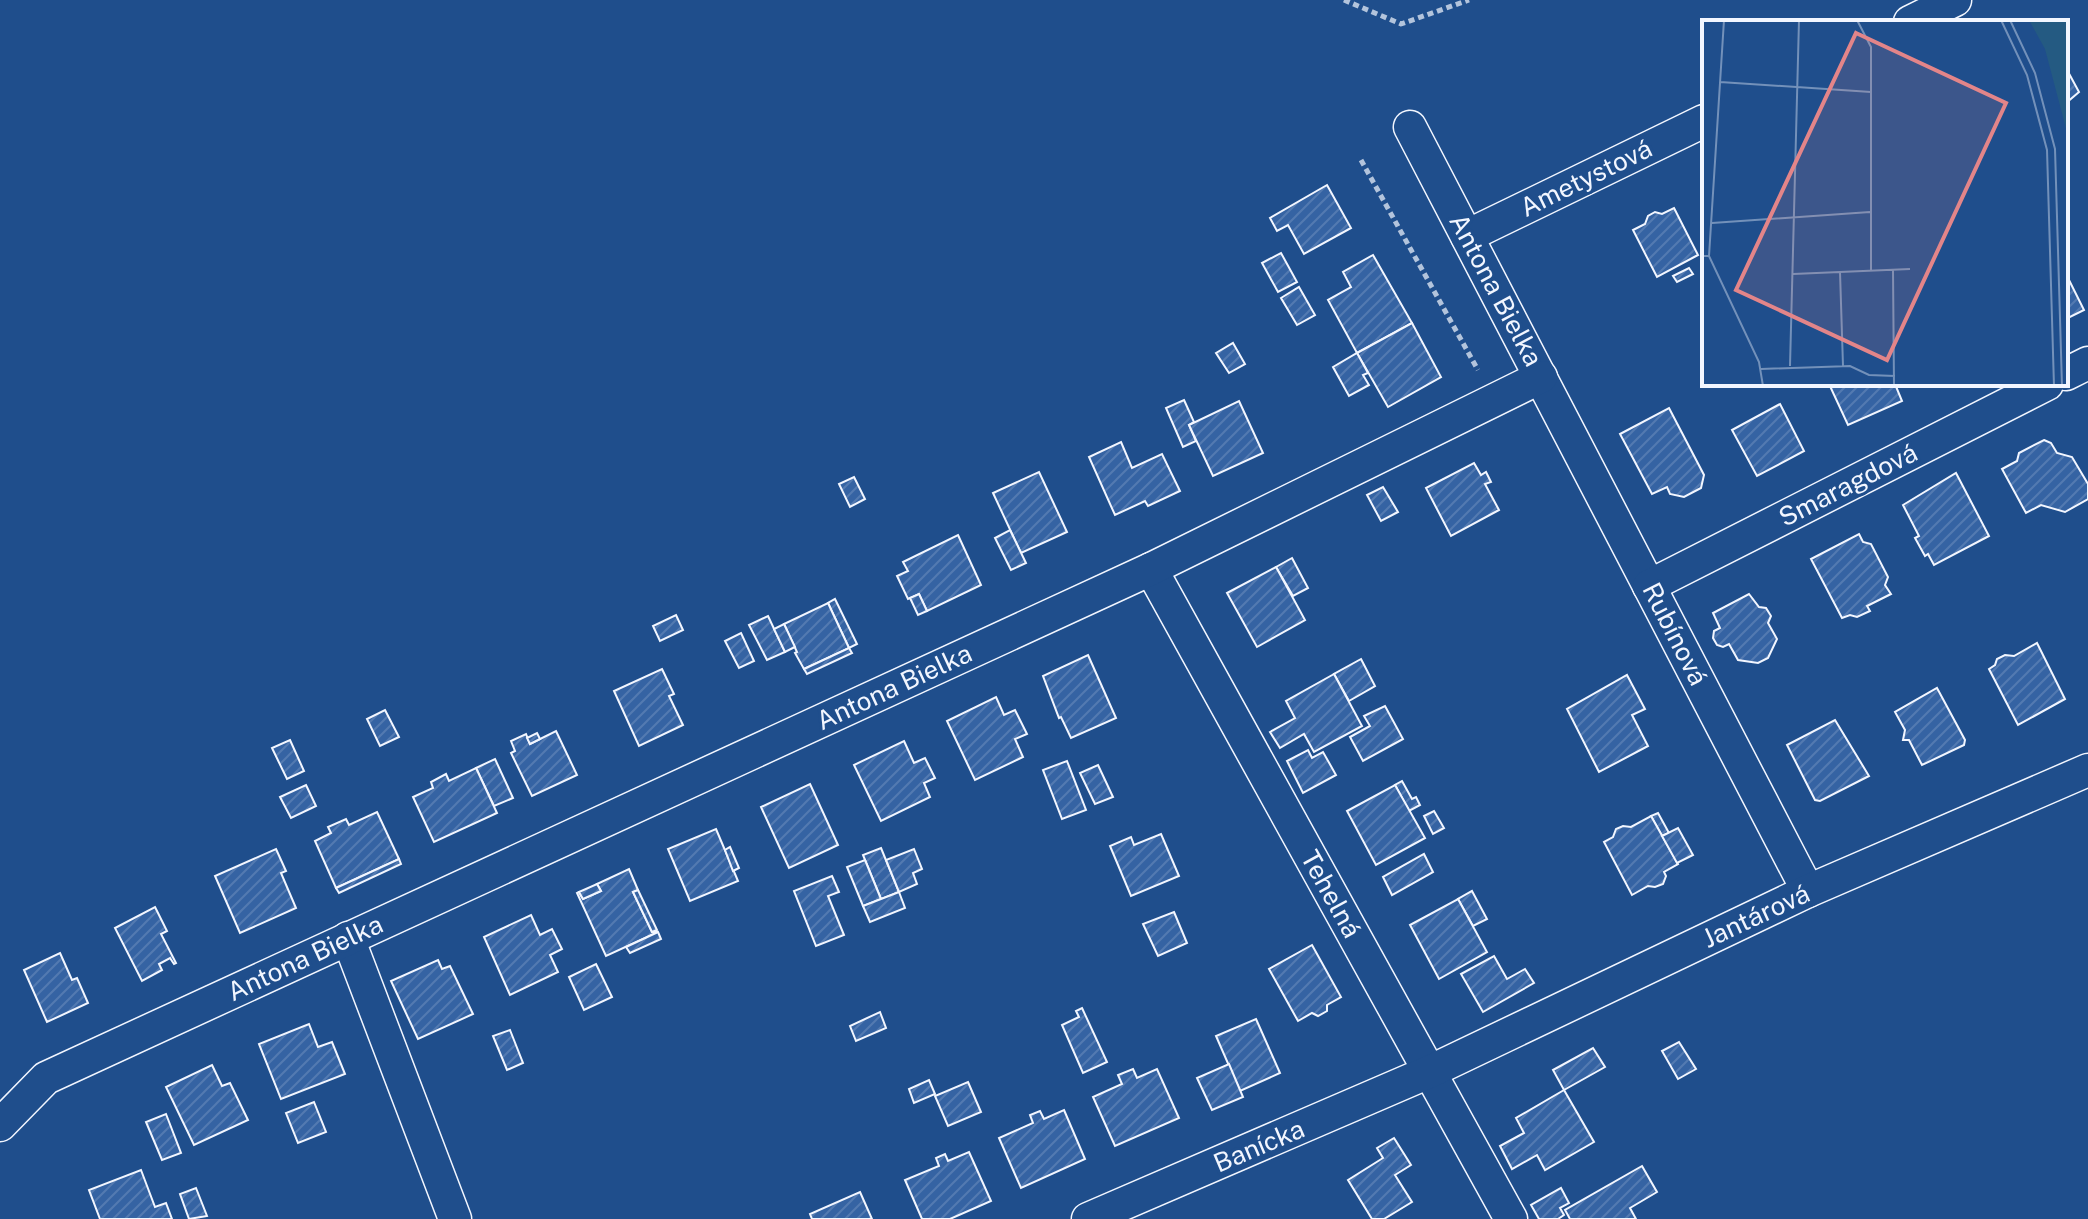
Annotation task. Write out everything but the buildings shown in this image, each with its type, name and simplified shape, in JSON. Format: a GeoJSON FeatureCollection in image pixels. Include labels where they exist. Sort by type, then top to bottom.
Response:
{"type":"FeatureCollection","features":[{"type":"Feature","properties":{"kind":"street"},"geometry":{"type":"LineString","coordinates":[[1914,20],[1955,0]]}},
{"type":"Feature","properties":{"kind":"street","name":"Ametystová"},"geometry":{"type":"LineString","coordinates":[[1467,236],[1702,122]]}},
{"type":"Feature","properties":{"kind":"street","name":"Antona Bielka"},"geometry":{"type":"LineString","coordinates":[[0,1125],[46,1078],[1151,569],[1541,377],[1410,127]]}},
{"type":"Feature","properties":{"kind":"street"},"geometry":{"type":"LineString","coordinates":[[2068,373],[2088,363]]}},
{"type":"Feature","properties":{"kind":"street","name":"Rubínová"},"geometry":{"type":"LineString","coordinates":[[1541,377],[1808,891]]}},
{"type":"Feature","properties":{"kind":"street","name":"Smaragdová"},"geometry":{"type":"LineString","coordinates":[[1649,586],[2043,386]]}},
{"type":"Feature","properties":{"kind":"street","name":"Tehelná"},"geometry":{"type":"LineString","coordinates":[[1151,569],[1511,1219]]}},
{"type":"Feature","properties":{"kind":"street","name":"Jantárová"},"geometry":{"type":"LineString","coordinates":[[1429,1072],[1808,891],[2088,770]]}},
{"type":"Feature","properties":{"kind":"street"},"geometry":{"type":"LineString","coordinates":[[348,938],[455,1219]]}},
{"type":"Feature","properties":{"kind":"street","name":"Banícka"},"geometry":{"type":"LineString","coordinates":[[1088,1219],[1429,1072]]}},
{"type":"Feature","properties":{"kind":"path"},"geometry":{"type":"LineString","coordinates":[[1344,0],[1401,24],[1469,0]]}},
{"type":"Feature","properties":{"kind":"path"},"geometry":{"type":"LineString","coordinates":[[1361,160],[1485,382]]}}]}
